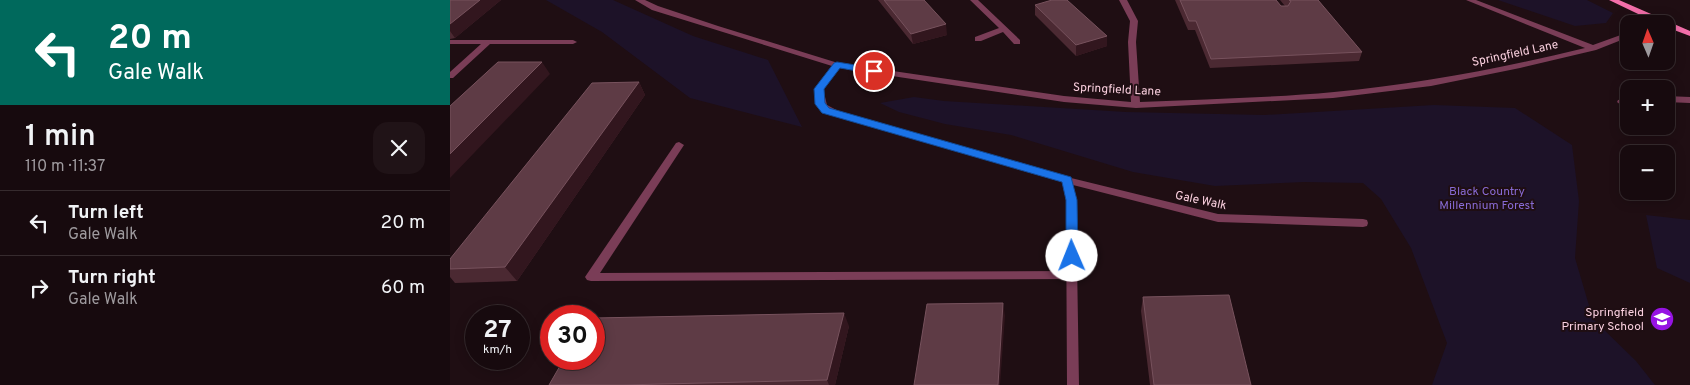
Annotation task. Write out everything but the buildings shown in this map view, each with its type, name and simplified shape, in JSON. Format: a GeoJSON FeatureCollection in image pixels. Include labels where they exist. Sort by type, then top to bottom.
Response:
{"type":"FeatureCollection","features":[{"type":"Feature","properties":{"kind":"main road"},"geometry":{"type":"LineString","coordinates":[[1613,0],[1644,15]]}},
{"type":"Feature","properties":{"kind":"main road"},"geometry":{"type":"LineString","coordinates":[[1675,28],[1690,34]]}},
{"type":"Feature","properties":{"kind":"street","name":"Springfield Lane"},"geometry":{"type":"LineString","coordinates":[[639,0],[655,8],[734,34],[837,65],[1064,99],[1136,105],[1333,95],[1431,83],[1512,68],[1593,48],[1620,38]]}},
{"type":"Feature","properties":{"kind":"street"},"geometry":{"type":"LineString","coordinates":[[974,0],[1017,42]]}},
{"type":"Feature","properties":{"kind":"street"},"geometry":{"type":"LineString","coordinates":[[1123,0],[1134,21],[1132,42],[1136,105]]}},
{"type":"Feature","properties":{"kind":"street"},"geometry":{"type":"LineString","coordinates":[[1470,0],[1593,48]]}},
{"type":"Feature","properties":{"kind":"street"},"geometry":{"type":"LineString","coordinates":[[978,39],[1004,29]]}},
{"type":"Feature","properties":{"kind":"street"},"geometry":{"type":"LineString","coordinates":[[450,42],[573,42]]}},
{"type":"Feature","properties":{"kind":"street"},"geometry":{"type":"LineString","coordinates":[[450,76],[488,42]]}},
{"type":"Feature","properties":{"kind":"street","name":"Gale Walk"},"geometry":{"type":"LineString","coordinates":[[837,65],[819,89],[820,104],[826,110],[1068,180],[1218,218],[1363,223]]}},
{"type":"Feature","properties":{"kind":"street"},"geometry":{"type":"LineString","coordinates":[[1675,99],[1690,100]]}},
{"type":"Feature","properties":{"kind":"street"},"geometry":{"type":"LineString","coordinates":[[680,145],[592,276],[1072,275]]}},
{"type":"Feature","properties":{"kind":"street"},"geometry":{"type":"LineString","coordinates":[[1068,180],[1072,200],[1073,385]]}},
{"type":"Feature","properties":{"kind":"green space"},"geometry":{"type":"Polygon","coordinates":[[[546,0],[613,0],[693,36],[768,60],[802,127],[690,98],[602,32],[546,0]]]}},
{"type":"Feature","properties":{"kind":"green space"},"geometry":{"type":"Polygon","coordinates":[[[1498,0],[1587,0],[1613,13],[1606,23],[1575,26],[1498,0]]]}},
{"type":"Feature","properties":{"kind":"green space","name":"Black Country Millennium Forest"},"geometry":{"type":"Polygon","coordinates":[[[914,97],[944,101],[1126,112],[1264,115],[1434,105],[1515,108],[1572,145],[1579,201],[1575,258],[1593,319],[1636,361],[1655,385],[1432,385],[1447,343],[1411,248],[1381,199],[1363,183],[1304,182],[1215,186],[1133,172],[1011,135],[945,124],[899,112],[880,103],[914,97]]]}},
{"type":"Feature","properties":{"kind":"green space"},"geometry":{"type":"Polygon","coordinates":[[[1646,215],[1690,220],[1690,283],[1657,268],[1646,215]]]}},
{"type":"Feature","properties":{"kind":"place","name":"Springfield Primary School"},"geometry":{"type":"Point","coordinates":[1662,319]}},
{"type":"Feature","properties":{"kind":"route"},"geometry":{"type":"LineString","coordinates":[[874,71],[837,65],[819,89],[820,104],[826,110],[839,115],[1068,180],[1072,200],[1072,256]]}}]}
